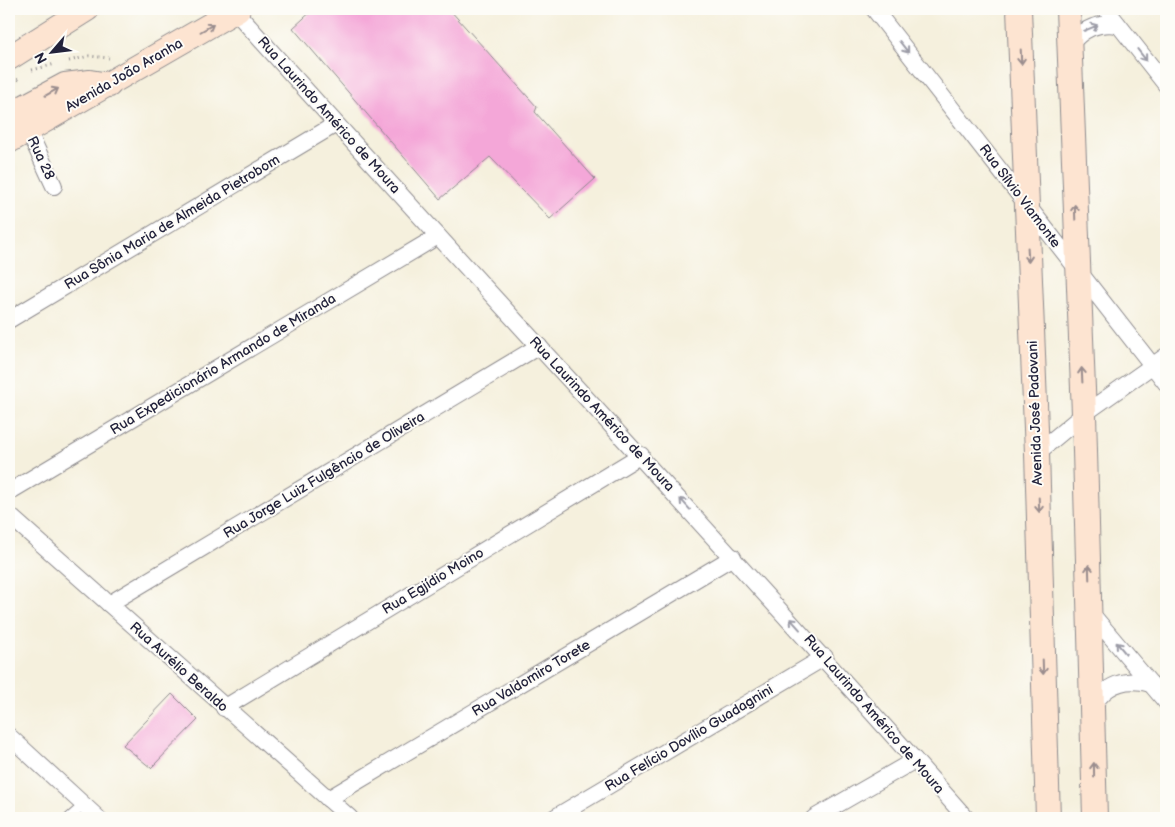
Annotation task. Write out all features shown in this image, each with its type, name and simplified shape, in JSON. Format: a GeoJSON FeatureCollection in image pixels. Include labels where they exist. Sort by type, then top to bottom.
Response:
{"type":"FeatureCollection","features":[{"type":"Feature","properties":{"kind":"street"},"geometry":{"type":"LineString","coordinates":[[9,40],[58,9]]}},
{"type":"Feature","properties":{"kind":"street"},"geometry":{"type":"LineString","coordinates":[[9,58],[87,9]]}},
{"type":"Feature","properties":{"kind":"street","name":"Rua Sílvio Viamonte"},"geometry":{"type":"LineString","coordinates":[[874,9],[1166,383]]}},
{"type":"Feature","properties":{"kind":"street","name":"Avenida José Padovani"},"geometry":{"type":"LineString","coordinates":[[1019,9],[1037,453],[1048,818]]}},
{"type":"Feature","properties":{"kind":"street"},"geometry":{"type":"LineString","coordinates":[[1068,9],[1084,414],[1095,818]]}},
{"type":"Feature","properties":{"kind":"street"},"geometry":{"type":"LineString","coordinates":[[1106,9],[1166,85]]}},
{"type":"Feature","properties":{"kind":"street","name":"Avenida João Aranha"},"geometry":{"type":"LineString","coordinates":[[18,135],[109,85],[237,10]]}},
{"type":"Feature","properties":{"kind":"street","name":"Rua Laurindo Américo de Moura"},"geometry":{"type":"LineString","coordinates":[[237,10],[336,124],[825,657],[966,818]]}},
{"type":"Feature","properties":{"kind":"street"},"geometry":{"type":"LineString","coordinates":[[1069,46],[1075,37],[1093,26],[1118,24]]}},
{"type":"Feature","properties":{"kind":"street"},"geometry":{"type":"LineString","coordinates":[[9,115],[65,85],[90,82],[109,85]]}},
{"type":"Feature","properties":{"kind":"street","name":"Rua Sônia Maria de Almeida Pietrobom"},"geometry":{"type":"LineString","coordinates":[[9,320],[336,124]]}},
{"type":"Feature","properties":{"kind":"street","name":"Rua 28"},"geometry":{"type":"LineString","coordinates":[[18,135],[54,186]]}},
{"type":"Feature","properties":{"kind":"street","name":"Rua Expedicionário Armando de Miranda"},"geometry":{"type":"LineString","coordinates":[[9,492],[438,236]]}},
{"type":"Feature","properties":{"kind":"street","name":"Rua Jorge Luiz Fulgêncio de Oliveira"},"geometry":{"type":"LineString","coordinates":[[109,604],[539,346]]}},
{"type":"Feature","properties":{"kind":"street"},"geometry":{"type":"LineString","coordinates":[[1037,453],[1084,414],[1166,356]]}},
{"type":"Feature","properties":{"kind":"street","name":"Rua Egjídio Moino"},"geometry":{"type":"LineString","coordinates":[[224,708],[641,455]]}},
{"type":"Feature","properties":{"kind":"street","name":"Rua Aurélio Beraldo"},"geometry":{"type":"LineString","coordinates":[[9,515],[350,818]]}},
{"type":"Feature","properties":{"kind":"street","name":"Rua Valdomiro Torete"},"geometry":{"type":"LineString","coordinates":[[328,798],[733,557]]}},
{"type":"Feature","properties":{"kind":"street"},"geometry":{"type":"LineString","coordinates":[[1090,612],[1166,702]]}},
{"type":"Feature","properties":{"kind":"street","name":"Rua Felício Dovílio Guadagnini"},"geometry":{"type":"LineString","coordinates":[[554,818],[825,657]]}},
{"type":"Feature","properties":{"kind":"street"},"geometry":{"type":"LineString","coordinates":[[1092,709],[1103,693],[1119,683],[1141,681],[1151,684]]}},
{"type":"Feature","properties":{"kind":"street"},"geometry":{"type":"LineString","coordinates":[[9,736],[98,818]]}},
{"type":"Feature","properties":{"kind":"street"},"geometry":{"type":"LineString","coordinates":[[814,818],[914,760]]}},
{"type":"Feature","properties":{"kind":"lane"},"geometry":{"type":"LineString","coordinates":[[69,818],[84,805]]}},
{"type":"Feature","properties":{"kind":"path"},"geometry":{"type":"LineString","coordinates":[[9,85],[33,70],[89,56],[109,58],[117,53]]}},
{"type":"Feature","properties":{"kind":"building"},"geometry":{"type":"Polygon","coordinates":[[[314,9],[449,9],[537,107],[535,112],[595,179],[550,219],[490,157],[440,199],[293,28],[314,9]]]}},
{"type":"Feature","properties":{"kind":"building"},"geometry":{"type":"Polygon","coordinates":[[[172,694],[198,720],[151,768],[123,745],[172,694]]]}}]}
